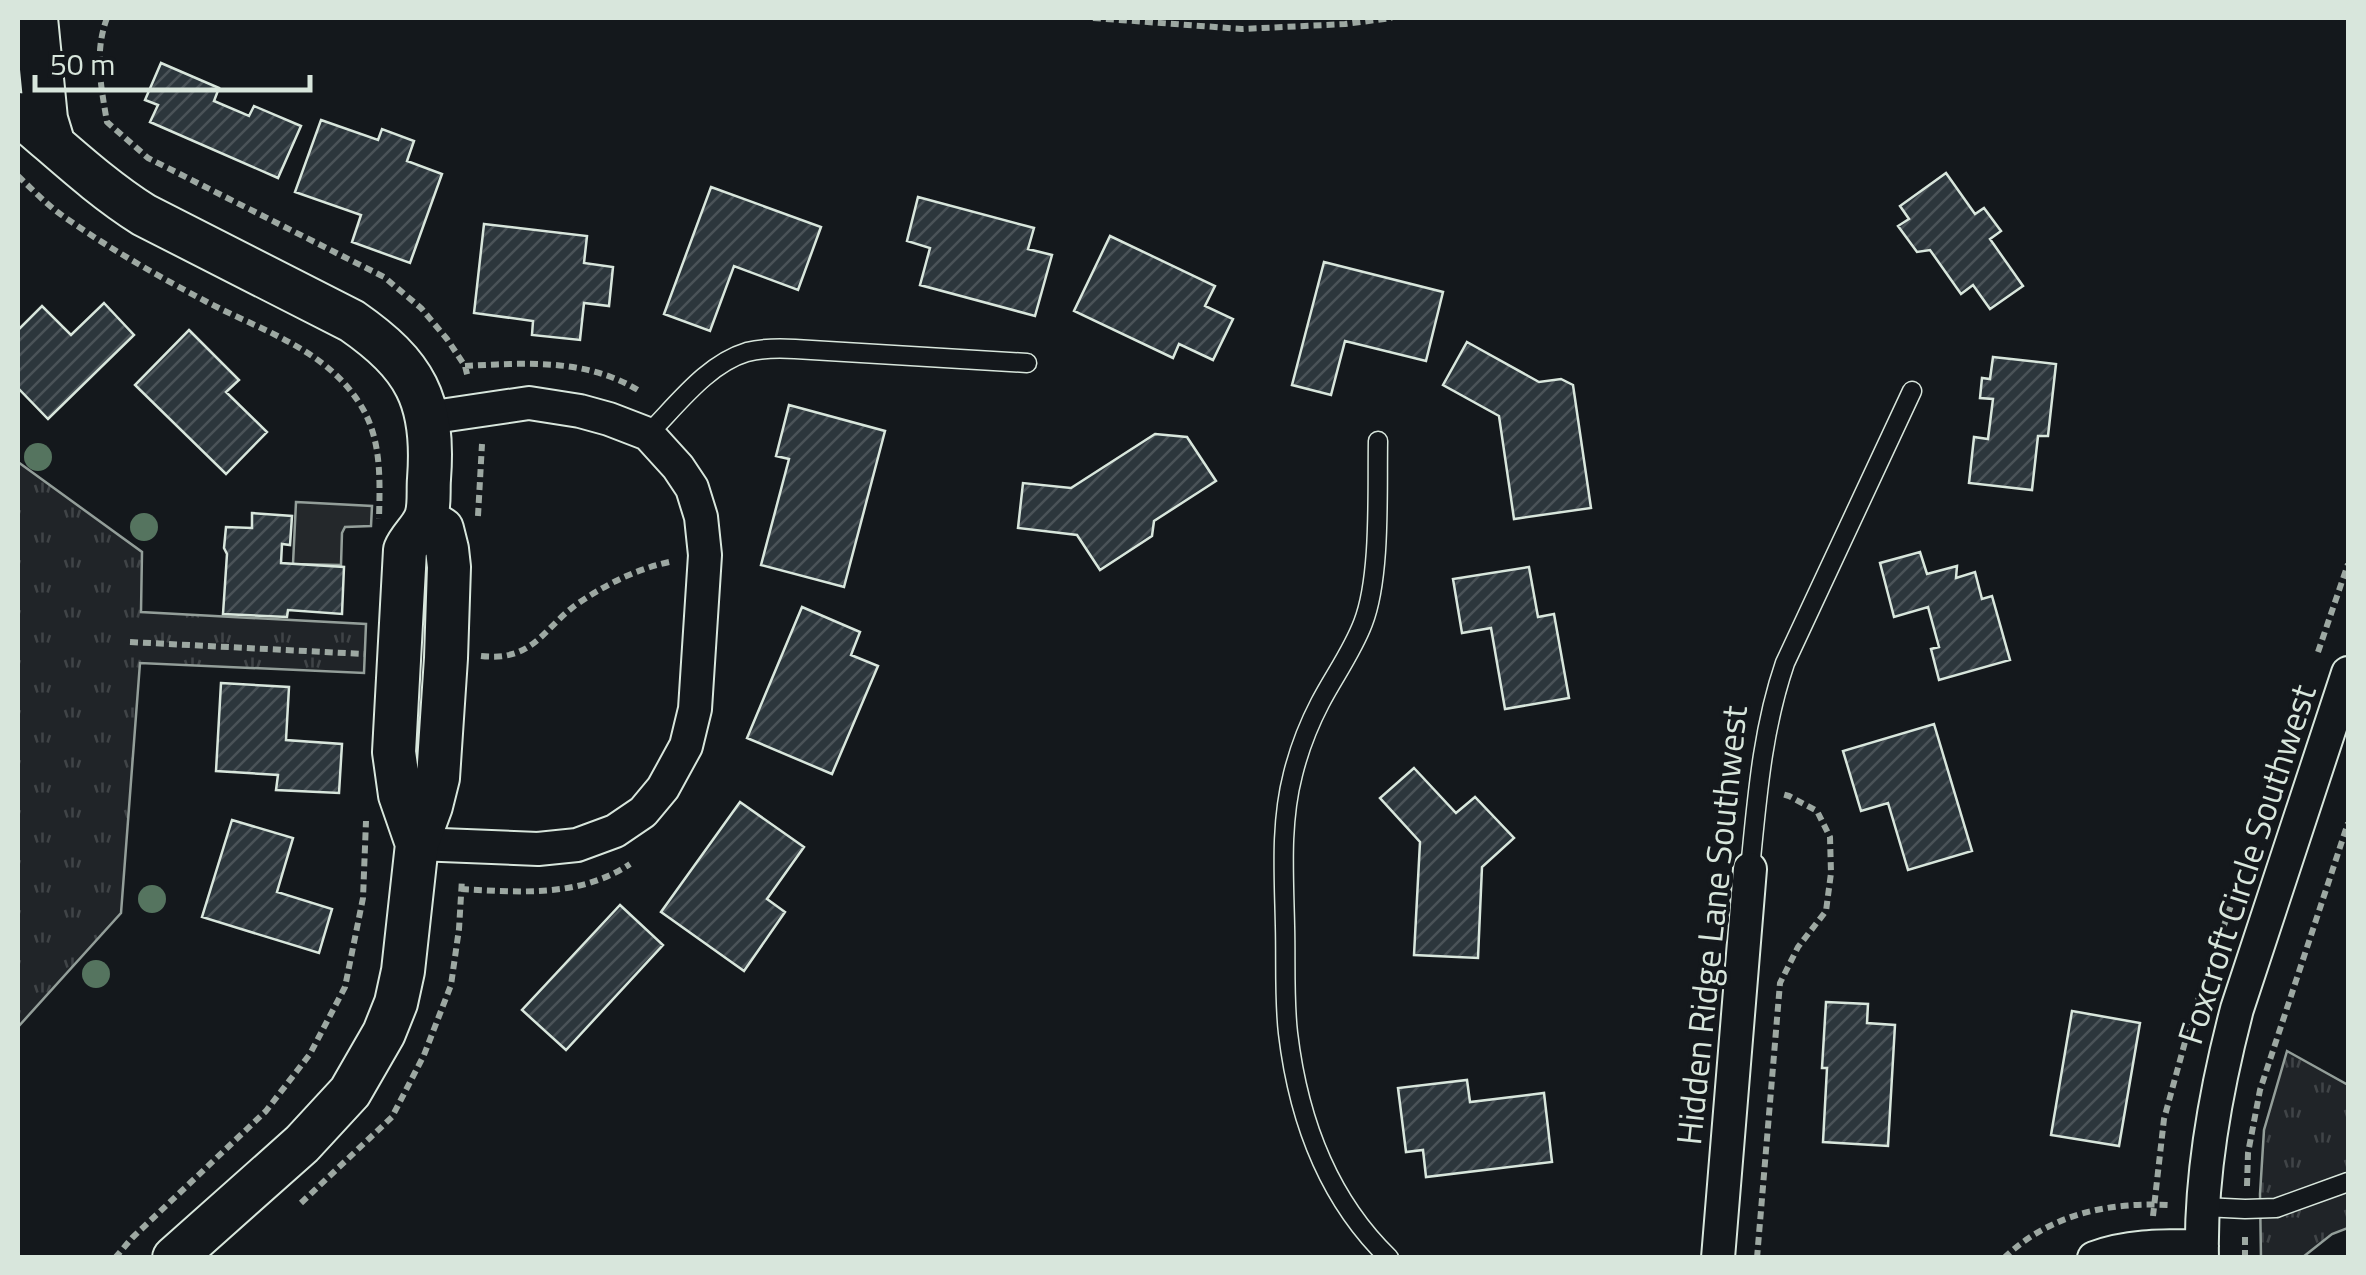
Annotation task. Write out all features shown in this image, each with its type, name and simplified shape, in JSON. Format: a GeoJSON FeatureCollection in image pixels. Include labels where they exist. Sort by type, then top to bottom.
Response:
{"type":"FeatureCollection","features":[{"type":"Feature","properties":{"kind":"street"},"geometry":{"type":"LineString","coordinates":[[18,42],[34,18]]}},
{"type":"Feature","properties":{"kind":"street"},"geometry":{"type":"LineString","coordinates":[[34,18],[52,142]]}},
{"type":"Feature","properties":{"kind":"street"},"geometry":{"type":"LineString","coordinates":[[18,114],[121,201],[352,321],[383,343],[418,389],[432,450],[426,519],[442,529],[448,549],[438,778],[417,844],[408,940],[396,1003],[367,1066],[350,1092],[302,1144],[174,1258]]}},
{"type":"Feature","properties":{"kind":"street"},"geometry":{"type":"LineString","coordinates":[[417,844],[538,849],[577,845],[615,831],[643,812],[663,788],[686,746],[695,709],[705,555],[692,488],[648,434],[580,411],[530,404],[427,418]]}},
{"type":"Feature","properties":{"kind":"street","name":"Foxcroft Circle Southwest"},"geometry":{"type":"LineString","coordinates":[[2202,1252],[2214,1116],[2236,1009],[2348,673]]}},
{"type":"Feature","properties":{"kind":"street","name":"Hidden Ridge Lane Southwest"},"geometry":{"type":"LineString","coordinates":[[1718,1258],[1750,868]]}},
{"type":"Feature","properties":{"kind":"street"},"geometry":{"type":"LineString","coordinates":[[2094,1258],[2154,1246],[2202,1252]]}},
{"type":"Feature","properties":{"kind":"lane"},"geometry":{"type":"LineString","coordinates":[[648,434],[706,375],[746,352],[773,348],[1027,363]]}},
{"type":"Feature","properties":{"kind":"lane","name":"Hidden Ridge Lane Southwest"},"geometry":{"type":"LineString","coordinates":[[1750,868],[1768,722],[1785,663],[1912,391]]}},
{"type":"Feature","properties":{"kind":"lane"},"geometry":{"type":"LineString","coordinates":[[1378,441],[1375,554],[1365,620],[1302,742],[1288,799],[1284,845],[1288,1033],[1306,1125],[1326,1175],[1342,1201],[1389,1258]]}},
{"type":"Feature","properties":{"kind":"lane"},"geometry":{"type":"LineString","coordinates":[[2204,1207],[2276,1208],[2348,1182]]}},
{"type":"Feature","properties":{"kind":"path"},"geometry":{"type":"LineString","coordinates":[[107,18],[98,72],[107,122],[148,158],[384,278],[421,308],[464,366]]}},
{"type":"Feature","properties":{"kind":"path"},"geometry":{"type":"LineString","coordinates":[[1093,18],[1242,29],[1392,18]]}},
{"type":"Feature","properties":{"kind":"path"},"geometry":{"type":"LineString","coordinates":[[18,176],[60,214],[124,256],[302,348],[340,378],[360,403],[375,438],[380,486],[378,524]]}},
{"type":"Feature","properties":{"kind":"path"},"geometry":{"type":"LineString","coordinates":[[471,655],[494,658],[526,650],[576,605],[617,578],[651,566],[705,555]]}},
{"type":"Feature","properties":{"kind":"path"},"geometry":{"type":"LineString","coordinates":[[130,642],[373,655]]}},
{"type":"Feature","properties":{"kind":"path"},"geometry":{"type":"LineString","coordinates":[[1757,1258],[1780,983],[1798,947],[1826,911],[1830,873],[1830,837],[1817,812],[1790,796],[1758,789]]}},
{"type":"Feature","properties":{"kind":"path"},"geometry":{"type":"LineString","coordinates":[[116,1258],[266,1110],[310,1054],[345,987],[363,898],[367,804]]}},
{"type":"Feature","properties":{"kind":"path"},"geometry":{"type":"LineString","coordinates":[[2246,1209],[2248,1153],[2260,1090],[2348,823]]}},
{"type":"Feature","properties":{"kind":"path"},"geometry":{"type":"LineString","coordinates":[[2004,1258],[2040,1230],[2079,1212],[2153,1204]]}},
{"type":"Feature","properties":{"kind":"green space"},"geometry":{"type":"Polygon","coordinates":[[[18,462],[142,552],[141,612],[366,624],[364,673],[140,663],[121,913],[18,1027],[18,462]]]}},
{"type":"Feature","properties":{"kind":"green space"},"geometry":{"type":"Polygon","coordinates":[[[2287,1051],[2348,1085],[2348,1228],[2332,1234],[2303,1257],[2261,1258],[2264,1130],[2287,1051]]]}},
{"type":"Feature","properties":{"kind":"shaded area"},"geometry":{"type":"Polygon","coordinates":[[[296,502],[372,506],[371,526],[345,527],[341,565],[293,564],[296,502]]]}},
{"type":"Feature","properties":{"kind":"building"},"geometry":{"type":"Polygon","coordinates":[[[161,63],[219,88],[214,101],[249,116],[254,106],[301,126],[278,178],[150,122],[158,105],[145,100],[161,63]]]}},
{"type":"Feature","properties":{"kind":"building"},"geometry":{"type":"Polygon","coordinates":[[[321,120],[378,140],[382,129],[414,141],[407,161],[442,174],[410,263],[352,242],[361,215],[295,192],[321,120]]]}},
{"type":"Feature","properties":{"kind":"building"},"geometry":{"type":"Polygon","coordinates":[[[1946,173],[1975,214],[1984,208],[2001,231],[1990,239],[2023,286],[1990,309],[1973,285],[1961,294],[1930,250],[1917,252],[1898,226],[1909,219],[1900,206],[1946,173]]]}},
{"type":"Feature","properties":{"kind":"building"},"geometry":{"type":"Polygon","coordinates":[[[711,187],[821,227],[798,290],[734,266],[710,331],[664,314],[711,187]]]}},
{"type":"Feature","properties":{"kind":"building"},"geometry":{"type":"Polygon","coordinates":[[[918,197],[1034,228],[1028,249],[1052,255],[1035,316],[920,285],[930,248],[907,241],[918,197]]]}},
{"type":"Feature","properties":{"kind":"building"},"geometry":{"type":"Polygon","coordinates":[[[484,224],[587,236],[584,263],[613,267],[609,306],[584,303],[580,340],[532,335],[533,321],[474,313],[484,224]]]}},
{"type":"Feature","properties":{"kind":"building"},"geometry":{"type":"Polygon","coordinates":[[[1110,236],[1215,286],[1205,306],[1233,319],[1213,360],[1179,344],[1173,358],[1074,311],[1110,236]]]}},
{"type":"Feature","properties":{"kind":"building"},"geometry":{"type":"Polygon","coordinates":[[[1324,262],[1443,292],[1426,361],[1345,341],[1331,395],[1292,385],[1324,262]]]}},
{"type":"Feature","properties":{"kind":"building"},"geometry":{"type":"Polygon","coordinates":[[[104,303],[134,335],[48,419],[18,388],[18,330],[42,306],[71,335],[104,303]]]}},
{"type":"Feature","properties":{"kind":"building"},"geometry":{"type":"Polygon","coordinates":[[[189,330],[239,380],[226,392],[267,432],[226,474],[135,385],[189,330]]]}},
{"type":"Feature","properties":{"kind":"building"},"geometry":{"type":"Polygon","coordinates":[[[1467,342],[1539,382],[1561,379],[1573,385],[1591,508],[1514,519],[1499,416],[1443,385],[1467,342]]]}},
{"type":"Feature","properties":{"kind":"building"},"geometry":{"type":"Polygon","coordinates":[[[1993,357],[2056,364],[2048,436],[2038,436],[2032,490],[1969,483],[1974,437],[1988,439],[1993,399],[1980,398],[1982,378],[1990,379],[1993,357]]]}},
{"type":"Feature","properties":{"kind":"building"},"geometry":{"type":"Polygon","coordinates":[[[789,405],[885,431],[844,587],[761,565],[789,459],[776,456],[789,405]]]}},
{"type":"Feature","properties":{"kind":"building"},"geometry":{"type":"Polygon","coordinates":[[[1155,434],[1187,437],[1216,481],[1154,521],[1152,536],[1100,570],[1077,535],[1018,528],[1023,483],[1071,488],[1155,434]]]}},
{"type":"Feature","properties":{"kind":"building"},"geometry":{"type":"Polygon","coordinates":[[[252,513],[292,516],[290,545],[282,544],[281,563],[344,567],[342,614],[288,610],[287,617],[223,614],[226,527],[252,528],[252,513]]]}},
{"type":"Feature","properties":{"kind":"building"},"geometry":{"type":"Polygon","coordinates":[[[1920,552],[1927,574],[1957,566],[1956,578],[1975,572],[1982,599],[1992,596],[2010,660],[1939,680],[1931,649],[1939,647],[1928,607],[1894,617],[1880,563],[1920,552]]]}},
{"type":"Feature","properties":{"kind":"building"},"geometry":{"type":"Polygon","coordinates":[[[1529,567],[1538,617],[1554,614],[1569,698],[1505,709],[1491,628],[1462,633],[1453,579],[1529,567]]]}},
{"type":"Feature","properties":{"kind":"building"},"geometry":{"type":"Polygon","coordinates":[[[802,607],[860,632],[851,655],[878,666],[832,774],[747,738],[802,607]]]}},
{"type":"Feature","properties":{"kind":"building"},"geometry":{"type":"Polygon","coordinates":[[[221,683],[289,687],[286,740],[342,744],[339,793],[276,790],[278,775],[216,771],[221,683]]]}},
{"type":"Feature","properties":{"kind":"building"},"geometry":{"type":"Polygon","coordinates":[[[1934,724],[1972,851],[1908,870],[1888,803],[1861,811],[1843,751],[1934,724]]]}},
{"type":"Feature","properties":{"kind":"building"},"geometry":{"type":"Polygon","coordinates":[[[1414,768],[1456,813],[1475,797],[1514,838],[1482,867],[1478,958],[1414,955],[1420,842],[1380,798],[1414,768]]]}},
{"type":"Feature","properties":{"kind":"building"},"geometry":{"type":"Polygon","coordinates":[[[740,802],[804,847],[767,899],[785,912],[744,971],[661,912],[740,802]]]}},
{"type":"Feature","properties":{"kind":"building"},"geometry":{"type":"Polygon","coordinates":[[[232,820],[293,838],[277,892],[332,909],[319,953],[202,917],[232,820]]]}},
{"type":"Feature","properties":{"kind":"building"},"geometry":{"type":"Polygon","coordinates":[[[620,905],[663,945],[566,1050],[522,1010],[620,905]]]}},
{"type":"Feature","properties":{"kind":"building"},"geometry":{"type":"Polygon","coordinates":[[[1826,1002],[1868,1004],[1867,1023],[1895,1025],[1888,1146],[1823,1142],[1826,1002]]]}},
{"type":"Feature","properties":{"kind":"building"},"geometry":{"type":"Polygon","coordinates":[[[2072,1011],[2140,1023],[2119,1146],[2051,1135],[2072,1011]]]}},
{"type":"Feature","properties":{"kind":"building"},"geometry":{"type":"Polygon","coordinates":[[[1467,1080],[1470,1102],[1544,1093],[1552,1162],[1426,1177],[1423,1150],[1406,1152],[1398,1088],[1467,1080]]]}}]}
